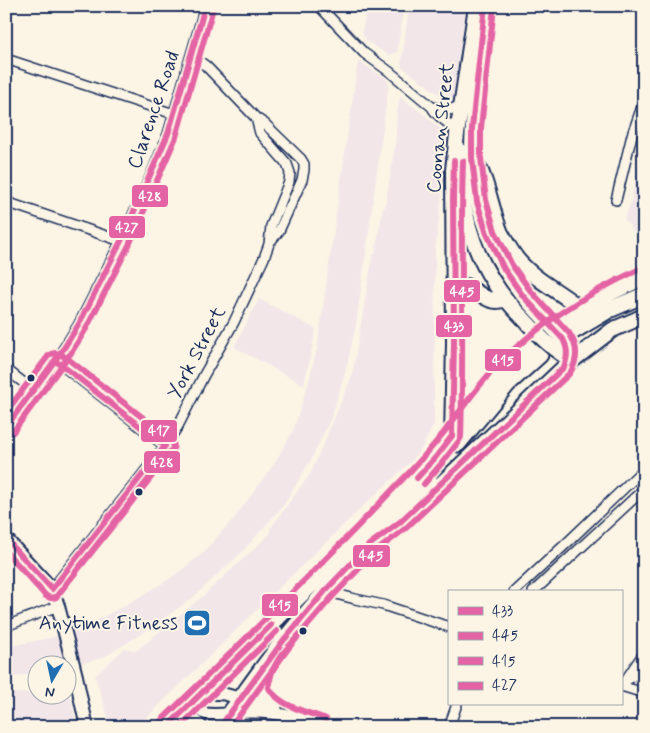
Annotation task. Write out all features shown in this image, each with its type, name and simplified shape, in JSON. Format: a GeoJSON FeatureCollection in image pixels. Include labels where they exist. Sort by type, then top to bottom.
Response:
{"type":"FeatureCollection","features":[{"type":"Feature","properties":{"kind":"highway"},"geometry":{"type":"LineString","coordinates":[[644,277],[581,309],[562,330],[644,295]]}},
{"type":"Feature","properties":{"kind":"highway"},"geometry":{"type":"LineString","coordinates":[[170,725],[366,532],[434,458],[488,388],[509,365],[535,350],[402,509],[325,591],[287,635],[220,727]]}},
{"type":"Feature","properties":{"kind":"highway"},"geometry":{"type":"LineString","coordinates":[[170,725],[179,720],[186,720],[193,721],[199,727]]}},
{"type":"Feature","properties":{"kind":"main road","name":"Coonan Street"},"geometry":{"type":"LineString","coordinates":[[452,436],[453,170],[456,134],[476,6]]}},
{"type":"Feature","properties":{"kind":"main road","name":"Coonan Street"},"geometry":{"type":"LineString","coordinates":[[485,6],[472,128],[472,158],[477,202],[487,234],[504,269],[523,296],[563,340],[569,356]]}},
{"type":"Feature","properties":{"kind":"main road","name":"Coonan Street"},"geometry":{"type":"LineString","coordinates":[[472,34],[474,45],[463,157],[466,219],[476,249],[505,299],[545,342],[554,349],[569,356]]}},
{"type":"Feature","properties":{"kind":"main road"},"geometry":{"type":"LineString","coordinates":[[472,158],[480,168],[502,234],[518,260],[530,272],[581,309]]}},
{"type":"Feature","properties":{"kind":"main road"},"geometry":{"type":"LineString","coordinates":[[454,284],[467,287],[500,302],[505,299],[508,291],[508,281],[504,269]]}},
{"type":"Feature","properties":{"kind":"main road"},"geometry":{"type":"LineString","coordinates":[[369,544],[400,522],[569,356],[612,330],[644,316]]}},
{"type":"Feature","properties":{"kind":"main road"},"geometry":{"type":"LineString","coordinates":[[6,539],[52,589],[62,620],[87,727]]}},
{"type":"Feature","properties":{"kind":"street","name":"Clarence Road"},"geometry":{"type":"LineString","coordinates":[[6,427],[55,361],[79,324],[121,241],[168,134],[191,58],[204,6]]}},
{"type":"Feature","properties":{"kind":"street"},"geometry":{"type":"LineString","coordinates":[[319,6],[364,52],[432,107],[447,111],[462,104]]}},
{"type":"Feature","properties":{"kind":"street","name":"York Street"},"geometry":{"type":"LineString","coordinates":[[191,58],[198,60],[206,66],[304,164],[302,180],[279,231],[269,244]]}},
{"type":"Feature","properties":{"kind":"street"},"geometry":{"type":"LineString","coordinates":[[6,59],[174,114]]}},
{"type":"Feature","properties":{"kind":"street"},"geometry":{"type":"LineString","coordinates":[[616,200],[632,135],[644,101]]}},
{"type":"Feature","properties":{"kind":"street"},"geometry":{"type":"LineString","coordinates":[[432,107],[434,112],[454,129],[456,134]]}},
{"type":"Feature","properties":{"kind":"street","name":"York Street"},"geometry":{"type":"LineString","coordinates":[[52,589],[165,446],[178,426],[234,322],[264,258],[269,244],[271,226],[289,182],[290,173],[287,164],[260,133],[256,118]]}},
{"type":"Feature","properties":{"kind":"street"},"geometry":{"type":"LineString","coordinates":[[6,202],[121,241]]}},
{"type":"Feature","properties":{"kind":"street"},"geometry":{"type":"LineString","coordinates":[[55,361],[165,446]]}},
{"type":"Feature","properties":{"kind":"street"},"geometry":{"type":"LineString","coordinates":[[6,368],[33,390]]}},
{"type":"Feature","properties":{"kind":"street"},"geometry":{"type":"LineString","coordinates":[[516,590],[644,469]]}},
{"type":"Feature","properties":{"kind":"street"},"geometry":{"type":"LineString","coordinates":[[535,590],[644,489]]}},
{"type":"Feature","properties":{"kind":"street"},"geometry":{"type":"LineString","coordinates":[[325,591],[384,605],[448,627]]}},
{"type":"Feature","properties":{"kind":"street"},"geometry":{"type":"LineString","coordinates":[[6,626],[58,606]]}},
{"type":"Feature","properties":{"kind":"street"},"geometry":{"type":"LineString","coordinates":[[623,684],[644,654]]}},
{"type":"Feature","properties":{"kind":"street"},"geometry":{"type":"LineString","coordinates":[[265,664],[260,685],[261,692],[278,709],[293,717]]}},
{"type":"Feature","properties":{"kind":"street"},"geometry":{"type":"LineString","coordinates":[[623,684],[644,669]]}},
{"type":"Feature","properties":{"kind":"street"},"geometry":{"type":"LineString","coordinates":[[623,684],[644,694]]}},
{"type":"Feature","properties":{"kind":"street"},"geometry":{"type":"LineString","coordinates":[[278,709],[218,694],[198,698],[197,708],[205,713],[214,714],[265,712],[283,714],[323,727]]}},
{"type":"Feature","properties":{"kind":"street"},"geometry":{"type":"LineString","coordinates":[[449,727],[456,706]]}},
{"type":"Feature","properties":{"kind":"shaded area"},"geometry":{"type":"Polygon","coordinates":[[[367,6],[404,6],[397,52],[389,55],[368,42],[362,33],[367,6]]]}},
{"type":"Feature","properties":{"kind":"shaded area"},"geometry":{"type":"Polygon","coordinates":[[[409,6],[466,6],[452,104],[401,66],[409,6]]]}},
{"type":"Feature","properties":{"kind":"shaded area"},"geometry":{"type":"Polygon","coordinates":[[[358,61],[385,78],[389,83],[356,325],[345,373],[331,418],[312,458],[283,506],[241,553],[191,599],[149,629],[104,657],[80,664],[72,632],[105,616],[171,578],[201,555],[236,516],[274,464],[293,431],[317,349],[358,61]]]}},
{"type":"Feature","properties":{"kind":"shaded area"},"geometry":{"type":"Polygon","coordinates":[[[400,97],[427,117],[449,137],[435,250],[434,424],[423,446],[413,460],[363,506],[137,727],[111,727],[95,676],[125,648],[136,651],[203,596],[270,534],[270,529],[310,474],[317,459],[352,376],[373,254],[375,254],[383,207],[385,207],[395,147],[400,97]]]}},
{"type":"Feature","properties":{"kind":"shaded area"},"geometry":{"type":"Polygon","coordinates":[[[644,138],[644,235],[635,233],[624,219],[631,202],[644,138]]]}},
{"type":"Feature","properties":{"kind":"shaded area"},"geometry":{"type":"Polygon","coordinates":[[[259,299],[316,329],[304,385],[234,347],[259,299]]]}},
{"type":"Feature","properties":{"kind":"shaded area"},"geometry":{"type":"Polygon","coordinates":[[[59,636],[64,656],[28,656],[28,674],[6,678],[6,647],[59,636]]]}},
{"type":"Feature","properties":{"kind":"shaded area"},"geometry":{"type":"Polygon","coordinates":[[[28,693],[28,706],[72,706],[77,727],[6,727],[6,694],[28,693]]]}},
{"type":"Feature","properties":{"kind":"transit line","name":"427"},"geometry":{"type":"LineString","coordinates":[[6,427],[64,348],[79,324],[121,241],[168,134],[204,6]]}},
{"type":"Feature","properties":{"kind":"transit line","name":"433"},"geometry":{"type":"LineString","coordinates":[[220,727],[283,641],[325,591],[369,545],[400,522],[564,367],[567,353],[563,339],[523,296],[504,269],[487,234],[477,202],[472,158],[472,128],[485,6]]}},
{"type":"Feature","properties":{"kind":"transit line","name":"445"},"geometry":{"type":"LineString","coordinates":[[231,727],[290,646],[332,597],[375,552],[406,528],[570,373],[576,358],[574,343],[569,333],[530,290],[512,265],[495,231],[486,200],[481,158],[481,128],[494,7]]}},
{"type":"Feature","properties":{"kind":"transit line","name":"428"},"geometry":{"type":"LineString","coordinates":[[13,432],[71,353],[86,329],[129,245],[176,137],[213,8]]}},
{"type":"Feature","properties":{"kind":"transit line","name":"433"},"geometry":{"type":"LineString","coordinates":[[417,478],[452,436],[454,161]]}},
{"type":"Feature","properties":{"kind":"transit line","name":"445"},"geometry":{"type":"LineString","coordinates":[[424,484],[461,437],[463,161]]}},
{"type":"Feature","properties":{"kind":"transit line","name":"415"},"geometry":{"type":"LineString","coordinates":[[161,721],[310,575],[410,472],[481,384],[510,353],[562,312],[600,289],[640,269]]}},
{"type":"Feature","properties":{"kind":"transit line","name":"417"},"geometry":{"type":"LineString","coordinates":[[6,412],[49,355],[57,353],[68,359],[170,439],[174,446],[172,451],[56,597],[46,596],[6,552]]}},
{"type":"Feature","properties":{"kind":"transit line","name":"428"},"geometry":{"type":"LineString","coordinates":[[6,552],[46,596],[56,597],[173,448],[173,443],[170,439],[60,354]]}},
{"type":"Feature","properties":{"kind":"transit line","name":"427"},"geometry":{"type":"LineString","coordinates":[[6,539],[52,589],[165,446],[55,361]]}},
{"type":"Feature","properties":{"kind":"transit line","name":"433"},"geometry":{"type":"LineString","coordinates":[[167,727],[271,625]]}},
{"type":"Feature","properties":{"kind":"transit line","name":"445"},"geometry":{"type":"LineString","coordinates":[[180,727],[277,631]]}},
{"type":"Feature","properties":{"kind":"transit line","name":"415"},"geometry":{"type":"LineString","coordinates":[[300,634],[275,665],[269,688],[286,704],[326,719]]}},
{"type":"Feature","properties":{"kind":"place","name":"Anytime Fitness"},"geometry":{"type":"Point","coordinates":[197,623]}}]}
